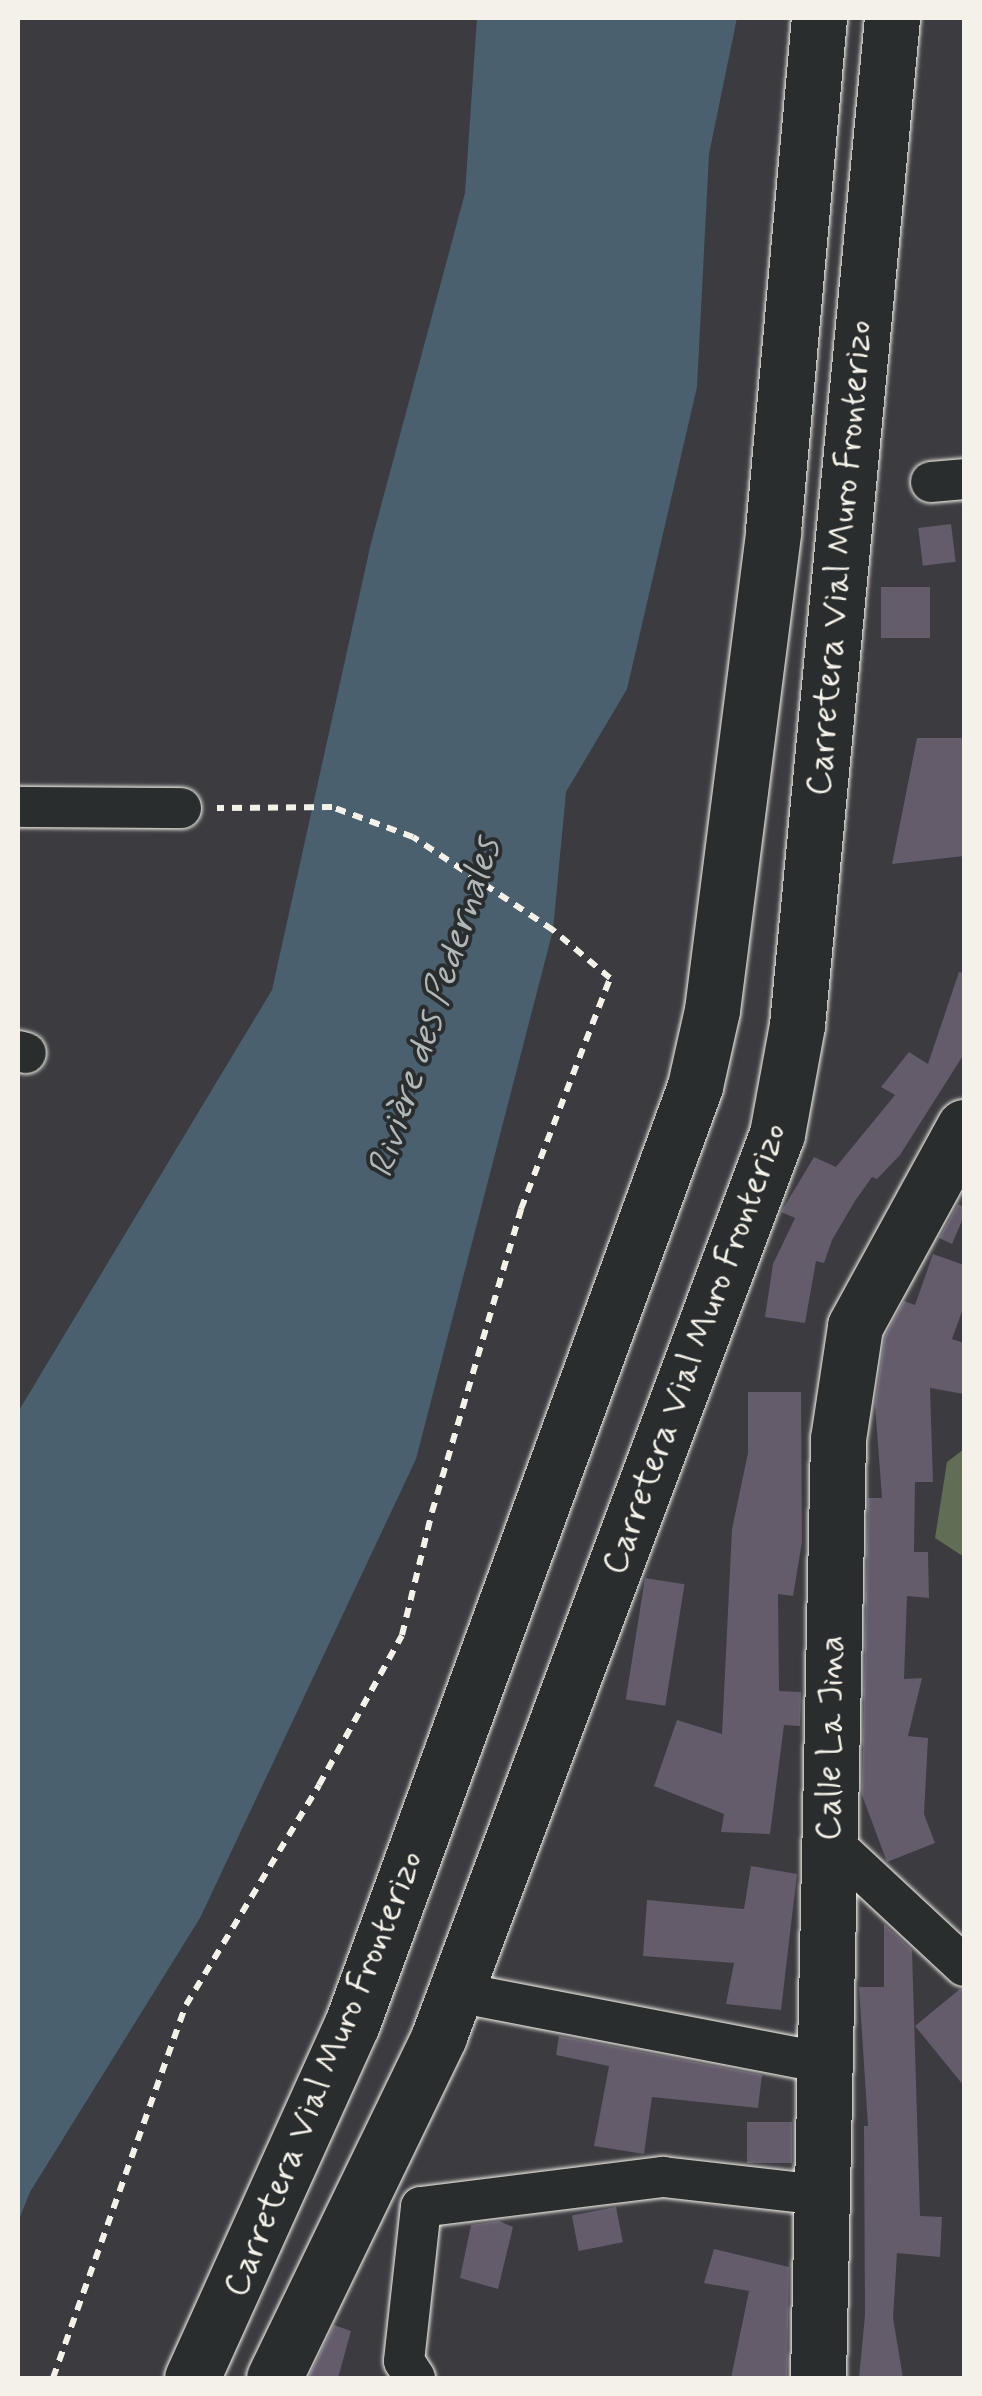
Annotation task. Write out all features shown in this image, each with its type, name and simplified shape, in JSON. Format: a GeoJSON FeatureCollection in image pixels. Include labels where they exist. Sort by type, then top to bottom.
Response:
{"type":"FeatureCollection","features":[{"type":"Feature","properties":{"kind":"street","name":"Carretera Vial Muro Fronterizo"},"geometry":{"type":"LineString","coordinates":[[192,2378],[352,2024],[695,1086],[712,1010],[773,531],[819,18]]}},
{"type":"Feature","properties":{"kind":"street","name":"Carretera Vial Muro Fronterizo"},"geometry":{"type":"LineString","coordinates":[[274,2378],[439,2036],[777,1134],[797,1025],[892,18]]}},
{"type":"Feature","properties":{"kind":"street"},"geometry":{"type":"LineString","coordinates":[[18,807],[181,808]]}},
{"type":"Feature","properties":{"kind":"street","name":"Calle La Jina"},"geometry":{"type":"LineString","coordinates":[[818,2378],[838,1439],[855,1326],[964,1131]]}},
{"type":"Feature","properties":{"kind":"street"},"geometry":{"type":"LineString","coordinates":[[828,1839],[964,1966]]}},
{"type":"Feature","properties":{"kind":"street"},"geometry":{"type":"LineString","coordinates":[[456,1992],[823,2064]]}},
{"type":"Feature","properties":{"kind":"street"},"geometry":{"type":"LineString","coordinates":[[415,2378],[404,2361],[422,2207],[662,2177],[821,2195]]}},
{"type":"Feature","properties":{"kind":"path"},"geometry":{"type":"LineString","coordinates":[[53,2378],[186,2006],[319,1786],[402,1635],[432,1512],[521,1209],[610,978],[553,930],[413,837],[332,807],[181,808]]}},
{"type":"Feature","properties":{"kind":"green space"},"geometry":{"type":"Polygon","coordinates":[[[964,1449],[961,1555],[935,1538],[947,1462],[964,1449]]]}},
{"type":"Feature","properties":{"kind":"water","name":"Rivière des Pedernales"},"geometry":{"type":"Polygon","coordinates":[[[477,18],[737,18],[709,154],[697,387],[627,689],[566,792],[553,930],[416,1459],[200,1918],[30,2192],[18,2222],[18,1412],[272,990],[371,543],[465,193],[477,18]]]}},
{"type":"Feature","properties":{"kind":"building"},"geometry":{"type":"Polygon","coordinates":[[[951,524],[956,562],[923,566],[918,528],[951,524]]]}},
{"type":"Feature","properties":{"kind":"building"},"geometry":{"type":"Polygon","coordinates":[[[881,587],[930,587],[930,638],[881,638],[881,587]]]}},
{"type":"Feature","properties":{"kind":"building"},"geometry":{"type":"Polygon","coordinates":[[[917,738],[964,738],[964,856],[892,864],[917,738]]]}},
{"type":"Feature","properties":{"kind":"building"},"geometry":{"type":"Polygon","coordinates":[[[959,972],[964,973],[964,1054],[900,1155],[877,1179],[872,1177],[855,1201],[832,1240],[824,1263],[816,1261],[805,1323],[765,1317],[773,1264],[795,1218],[781,1212],[814,1157],[836,1167],[895,1095],[881,1087],[909,1052],[928,1064],[959,972]]]}},
{"type":"Feature","properties":{"kind":"building"},"geometry":{"type":"Polygon","coordinates":[[[958,1204],[964,1207],[964,1216],[952,1244],[939,1238],[958,1204]]]}},
{"type":"Feature","properties":{"kind":"building"},"geometry":{"type":"Polygon","coordinates":[[[933,1254],[964,1265],[964,1306],[952,1339],[964,1343],[964,1394],[930,1388],[933,1482],[915,1482],[914,1552],[928,1552],[929,1598],[907,1596],[904,1679],[922,1678],[908,1736],[928,1738],[924,1814],[935,1843],[887,1862],[862,1795],[868,1498],[882,1498],[875,1404],[885,1336],[904,1301],[915,1305],[933,1254]]]}},
{"type":"Feature","properties":{"kind":"building"},"geometry":{"type":"Polygon","coordinates":[[[748,1392],[801,1392],[802,1542],[793,1596],[778,1594],[779,1691],[801,1692],[800,1726],[784,1725],[770,1834],[721,1832],[724,1814],[654,1786],[677,1720],[722,1734],[732,1529],[748,1453],[748,1392]]]}},
{"type":"Feature","properties":{"kind":"building"},"geometry":{"type":"Polygon","coordinates":[[[645,1578],[685,1584],[665,1706],[626,1699],[645,1578]]]}},
{"type":"Feature","properties":{"kind":"building"},"geometry":{"type":"Polygon","coordinates":[[[751,1866],[797,1874],[781,2010],[726,2004],[734,1963],[643,1956],[647,1900],[744,1909],[751,1866]]]}},
{"type":"Feature","properties":{"kind":"building"},"geometry":{"type":"Polygon","coordinates":[[[884,1924],[912,1950],[920,2216],[942,2217],[940,2257],[897,2253],[893,2318],[903,2378],[859,2378],[865,2315],[864,2126],[868,2126],[859,1987],[884,1987],[884,1924]]]}},
{"type":"Feature","properties":{"kind":"building"},"geometry":{"type":"Polygon","coordinates":[[[964,1989],[964,2086],[915,2026],[964,1989]]]}},
{"type":"Feature","properties":{"kind":"building"},"geometry":{"type":"Polygon","coordinates":[[[559,2036],[762,2075],[758,2108],[652,2097],[644,2154],[594,2146],[609,2066],[556,2055],[559,2036]]]}},
{"type":"Feature","properties":{"kind":"building"},"geometry":{"type":"Polygon","coordinates":[[[747,2122],[792,2122],[792,2163],[747,2163],[747,2122]]]}},
{"type":"Feature","properties":{"kind":"building"},"geometry":{"type":"Polygon","coordinates":[[[616,2207],[623,2242],[579,2251],[572,2216],[616,2207]]]}},
{"type":"Feature","properties":{"kind":"building"},"geometry":{"type":"Polygon","coordinates":[[[499,2221],[513,2227],[498,2289],[460,2278],[471,2225],[499,2221]]]}},
{"type":"Feature","properties":{"kind":"building"},"geometry":{"type":"Polygon","coordinates":[[[714,2249],[789,2267],[787,2378],[731,2378],[749,2291],[704,2283],[714,2249]]]}},
{"type":"Feature","properties":{"kind":"building"},"geometry":{"type":"Polygon","coordinates":[[[334,2325],[351,2331],[338,2378],[308,2378],[334,2325]]]}}]}
